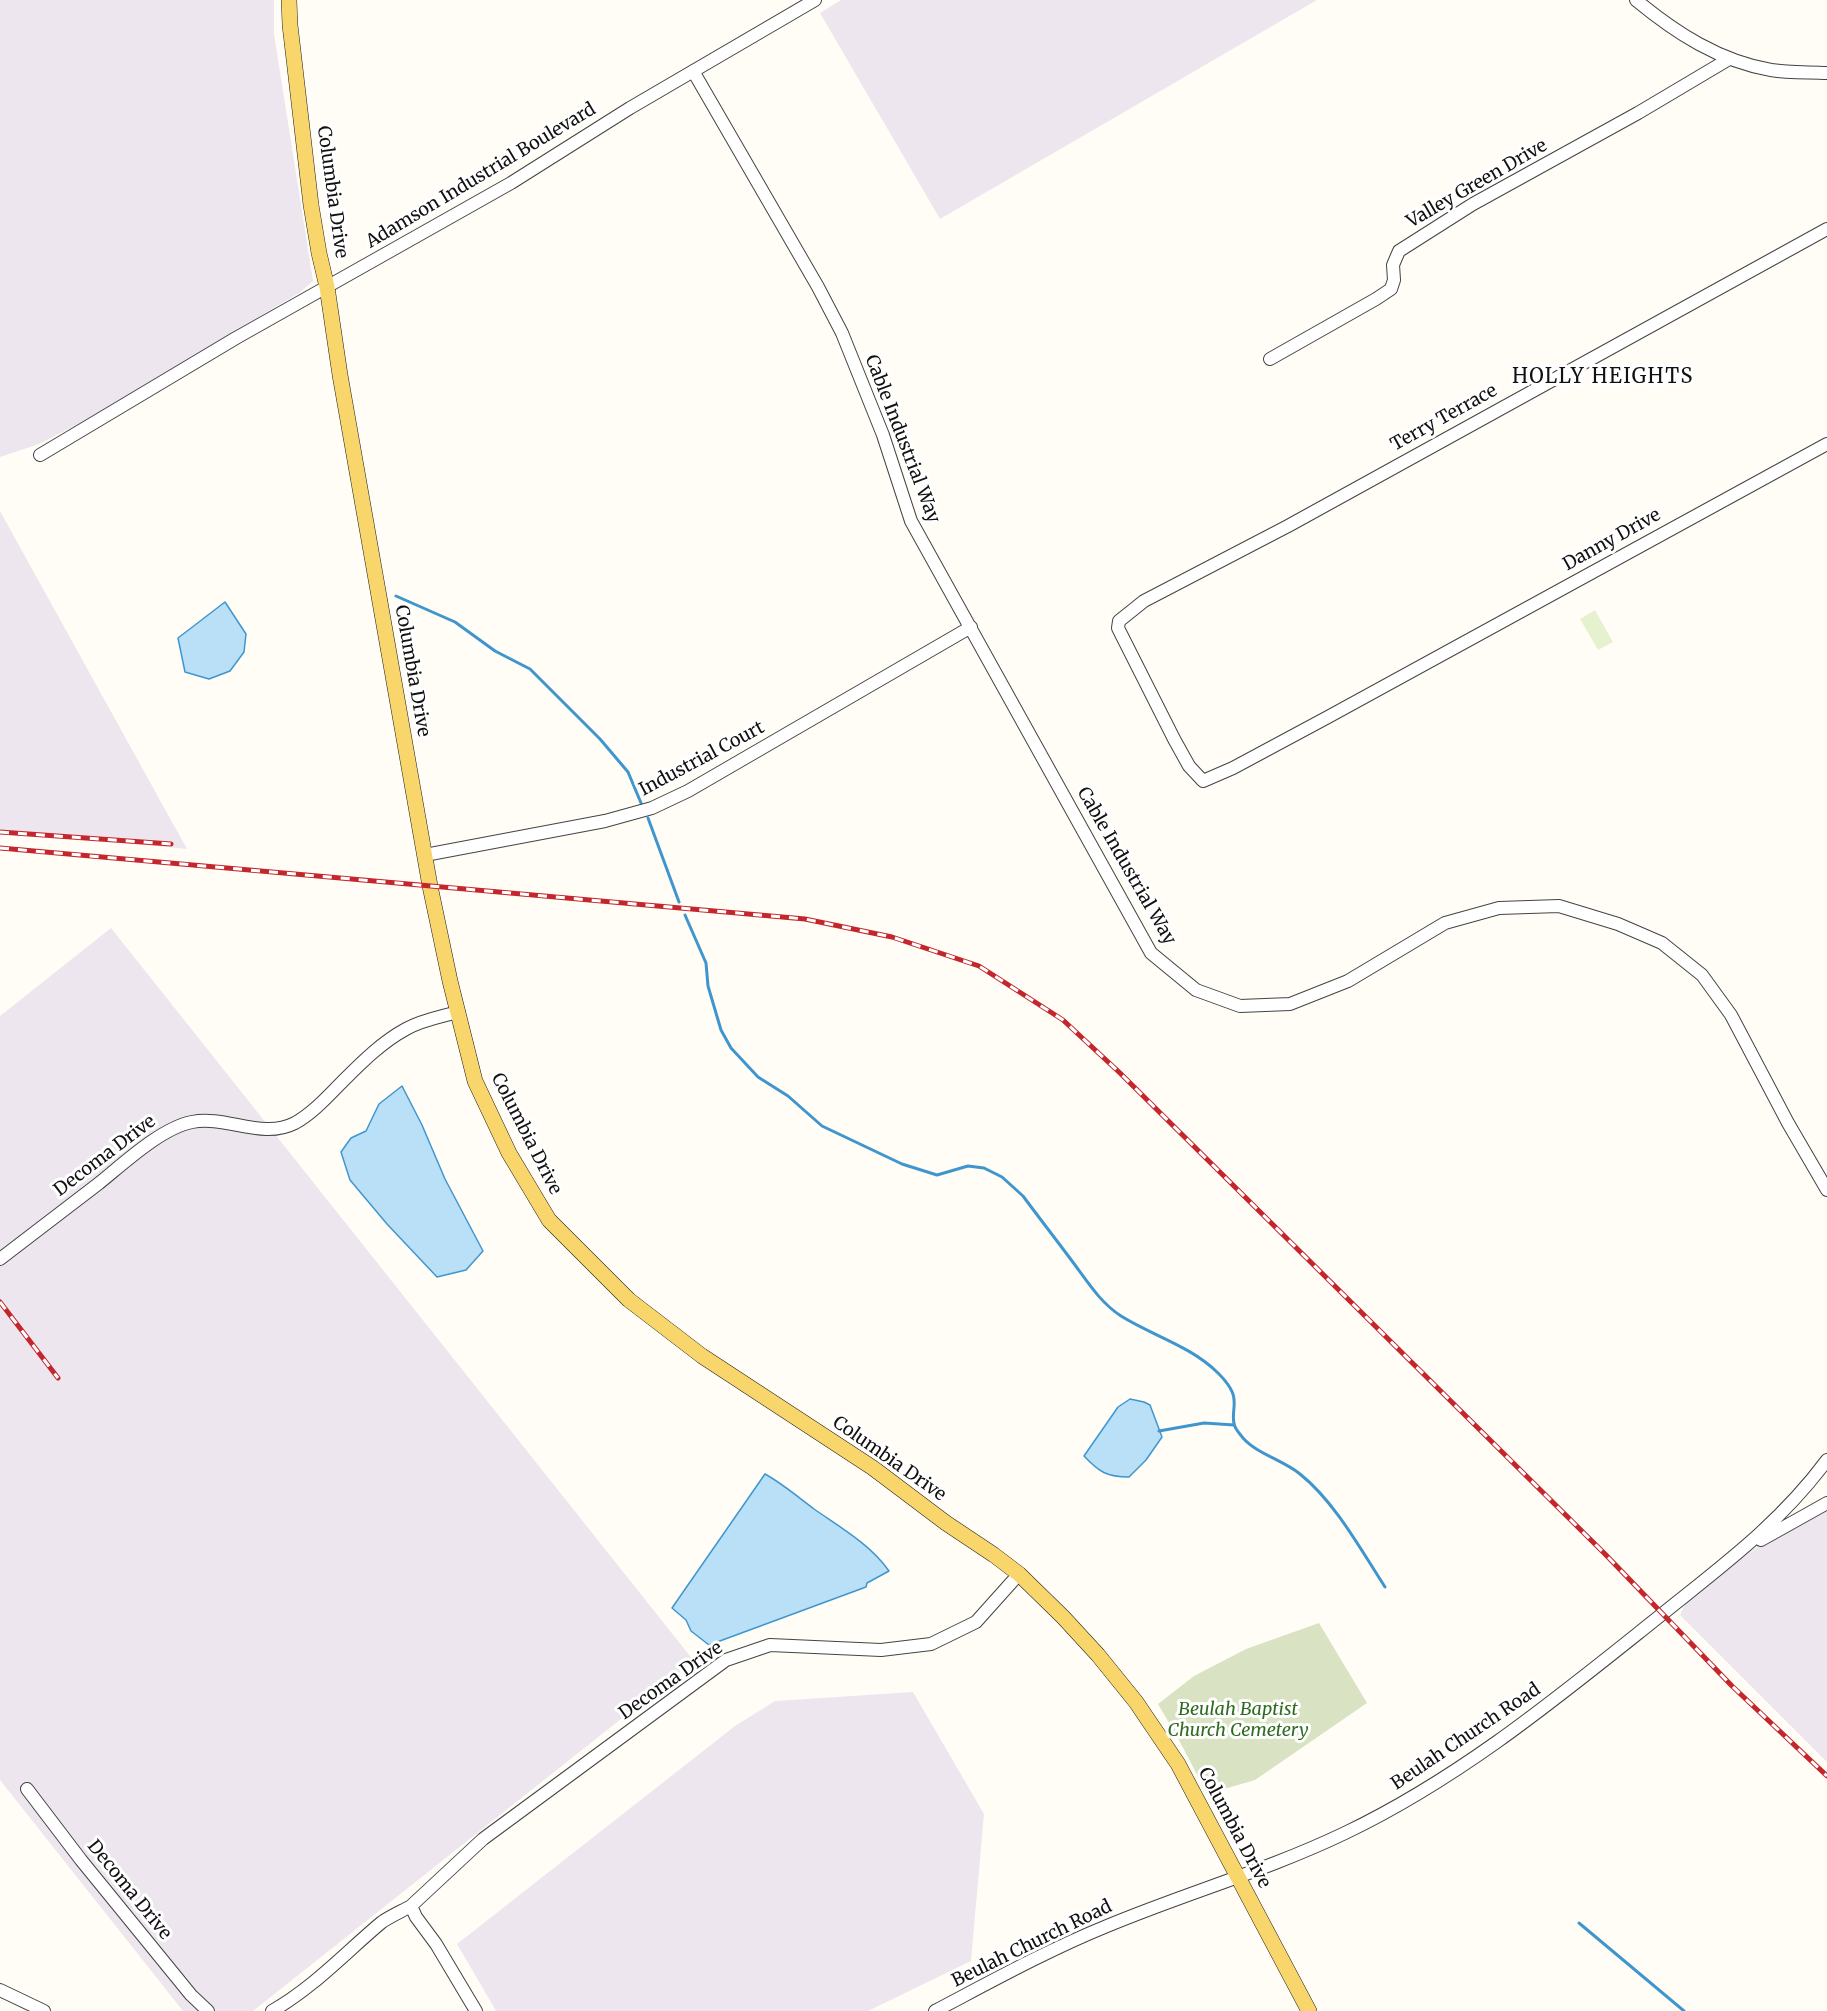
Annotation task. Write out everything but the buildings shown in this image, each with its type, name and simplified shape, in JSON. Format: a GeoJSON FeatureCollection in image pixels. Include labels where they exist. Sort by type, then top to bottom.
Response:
{"type":"FeatureCollection","features":[{"type":"Feature","properties":{"kind":"main road","name":"Columbia Drive"},"geometry":{"type":"LineString","coordinates":[[289,0],[311,205],[327,286],[340,375],[424,855],[475,1081],[509,1153],[549,1220],[629,1300],[702,1356],[873,1468],[1019,1574],[1063,1617],[1136,1702],[1178,1764],[1309,2011]]}},
{"type":"Feature","properties":{"kind":"street","name":"Adamson Industrial Boulevard"},"geometry":{"type":"LineString","coordinates":[[40,455],[236,338],[511,183],[693,71],[815,0]]}},
{"type":"Feature","properties":{"kind":"street"},"geometry":{"type":"LineString","coordinates":[[1636,0],[1686,38],[1729,59],[1773,70],[1827,73]]}},
{"type":"Feature","properties":{"kind":"street","name":"Valley Green Drive"},"geometry":{"type":"LineString","coordinates":[[1270,359],[1391,289],[1394,279],[1393,265],[1399,251],[1473,204],[1638,113],[1729,59]]}},
{"type":"Feature","properties":{"kind":"street","name":"Cable Industrial Way"},"geometry":{"type":"LineString","coordinates":[[693,71],[818,287],[842,333],[883,435],[911,521],[1151,953],[1196,990],[1240,1006],[1290,1004],[1348,981],[1445,923],[1499,908],[1559,906],[1618,924],[1662,943],[1702,975],[1731,1015],[1788,1123],[1827,1190]]}},
{"type":"Feature","properties":{"kind":"street","name":"Terry Terrace"},"geometry":{"type":"LineString","coordinates":[[1118,628],[1119,621],[1144,601],[1288,526],[1827,229]]}},
{"type":"Feature","properties":{"kind":"street","name":"Danny Drive"},"geometry":{"type":"LineString","coordinates":[[1118,628],[1184,757],[1197,777],[1203,781],[1233,768],[1416,670],[1827,444]]}},
{"type":"Feature","properties":{"kind":"street","name":"Industrial Court"},"geometry":{"type":"LineString","coordinates":[[424,855],[605,821],[652,808],[688,791],[971,627]]}},
{"type":"Feature","properties":{"kind":"street","name":"Decoma Drive"},"geometry":{"type":"LineString","coordinates":[[0,1259],[173,1127],[193,1121],[214,1121],[275,1130],[295,1123],[319,1105],[388,1040],[407,1028],[458,1012]]}},
{"type":"Feature","properties":{"kind":"street","name":"Beulah Church Road"},"geometry":{"type":"LineString","coordinates":[[935,2011],[1006,1973],[1107,1926],[1293,1857],[1344,1834],[1393,1809],[1468,1763],[1570,1688],[1739,1552],[1778,1518],[1827,1460]]}},
{"type":"Feature","properties":{"kind":"street"},"geometry":{"type":"LineString","coordinates":[[1739,1552],[1827,1503]]}},
{"type":"Feature","properties":{"kind":"street","name":"Decoma Drive"},"geometry":{"type":"LineString","coordinates":[[272,2011],[292,2000],[367,1938],[384,1921],[411,1906],[483,1839],[726,1660],[770,1645],[881,1650],[931,1644],[976,1622],[1019,1574]]}},
{"type":"Feature","properties":{"kind":"street","name":"Decoma Drive"},"geometry":{"type":"LineString","coordinates":[[27,1789],[81,1860],[184,1986],[208,2011]]}},
{"type":"Feature","properties":{"kind":"street"},"geometry":{"type":"LineString","coordinates":[[411,1906],[476,2011]]}},
{"type":"Feature","properties":{"kind":"street"},"geometry":{"type":"LineString","coordinates":[[0,1990],[44,2011]]}},
{"type":"Feature","properties":{"kind":"shaded area"},"geometry":{"type":"Polygon","coordinates":[[[0,0],[274,0],[274,34],[313,281],[299,293],[82,422],[39,444],[0,457],[0,0]]]}},
{"type":"Feature","properties":{"kind":"shaded area"},"geometry":{"type":"Polygon","coordinates":[[[841,0],[1317,0],[940,219],[820,13],[841,0]]]}},
{"type":"Feature","properties":{"kind":"shaded area"},"geometry":{"type":"Polygon","coordinates":[[[0,511],[187,849],[0,831],[0,511]]]}},
{"type":"Feature","properties":{"kind":"shaded area"},"geometry":{"type":"Polygon","coordinates":[[[111,928],[694,1661],[253,2011],[183,2011],[0,1780],[0,1016],[111,928]]]}},
{"type":"Feature","properties":{"kind":"shaded area"},"geometry":{"type":"Polygon","coordinates":[[[1827,1506],[1827,1762],[1680,1615],[1687,1600],[1754,1549],[1827,1506]]]}},
{"type":"Feature","properties":{"kind":"shaded area"},"geometry":{"type":"Polygon","coordinates":[[[913,1692],[984,1814],[971,1961],[868,2011],[496,2011],[457,1944],[735,1726],[775,1701],[913,1692]]]}},
{"type":"Feature","properties":{"kind":"green space"},"geometry":{"type":"Polygon","coordinates":[[[1595,610],[1613,642],[1598,650],[1580,619],[1595,610]]]}},
{"type":"Feature","properties":{"kind":"green space","name":"Beulah Baptist Church Cemetery"},"geometry":{"type":"Polygon","coordinates":[[[1319,1623],[1367,1703],[1255,1780],[1207,1794],[1158,1704],[1194,1676],[1246,1649],[1319,1623]]]}},
{"type":"Feature","properties":{"kind":"water"},"geometry":{"type":"Polygon","coordinates":[[[225,602],[246,634],[244,652],[230,671],[209,679],[185,672],[178,638],[225,602]]]}},
{"type":"Feature","properties":{"kind":"water"},"geometry":{"type":"Polygon","coordinates":[[[402,1086],[445,1179],[483,1251],[466,1270],[437,1277],[387,1224],[350,1180],[341,1152],[351,1138],[366,1131],[379,1104],[402,1086]]]}},
{"type":"Feature","properties":{"kind":"water"},"geometry":{"type":"Polygon","coordinates":[[[1130,1399],[1150,1405],[1162,1437],[1146,1460],[1129,1477],[1109,1475],[1099,1470],[1084,1456],[1118,1407],[1130,1399]]]}},
{"type":"Feature","properties":{"kind":"water"},"geometry":{"type":"Polygon","coordinates":[[[765,1474],[854,1537],[889,1571],[867,1583],[866,1587],[709,1645],[691,1631],[686,1620],[672,1608],[765,1474]]]}},
{"type":"Feature","properties":{"kind":"waterway"},"geometry":{"type":"LineString","coordinates":[[396,596],[455,622],[495,651],[530,669],[600,739],[628,772],[641,803]]}},
{"type":"Feature","properties":{"kind":"waterway"},"geometry":{"type":"LineString","coordinates":[[648,818],[679,902]]}},
{"type":"Feature","properties":{"kind":"waterway"},"geometry":{"type":"LineString","coordinates":[[685,915],[706,963],[708,986],[721,1030],[731,1048],[758,1077],[788,1096],[822,1126],[902,1164],[937,1175],[968,1166],[984,1168],[1002,1177],[1023,1196],[1090,1286],[1107,1305],[1133,1323],[1196,1356],[1221,1376],[1229,1385],[1234,1396],[1233,1420],[1239,1433],[1249,1444],[1293,1469],[1313,1485],[1347,1527],[1385,1587]]}},
{"type":"Feature","properties":{"kind":"waterway"},"geometry":{"type":"LineString","coordinates":[[1159,1431],[1204,1423],[1234,1425]]}},
{"type":"Feature","properties":{"kind":"waterway"},"geometry":{"type":"LineString","coordinates":[[1579,1923],[1684,2011]]}},
{"type":"Feature","properties":{"kind":"railway"},"geometry":{"type":"LineString","coordinates":[[0,832],[171,844]]}},
{"type":"Feature","properties":{"kind":"railway"},"geometry":{"type":"LineString","coordinates":[[0,848],[805,919],[892,937],[979,966],[1063,1020],[1120,1073],[1605,1554],[1732,1686],[1827,1776]]}},
{"type":"Feature","properties":{"kind":"railway"},"geometry":{"type":"LineString","coordinates":[[0,1302],[58,1378]]}},
{"type":"Feature","properties":{"kind":"district","name":"HOLLY HEIGHTS"},"geometry":{"type":"Point","coordinates":[1603,377]}}]}
